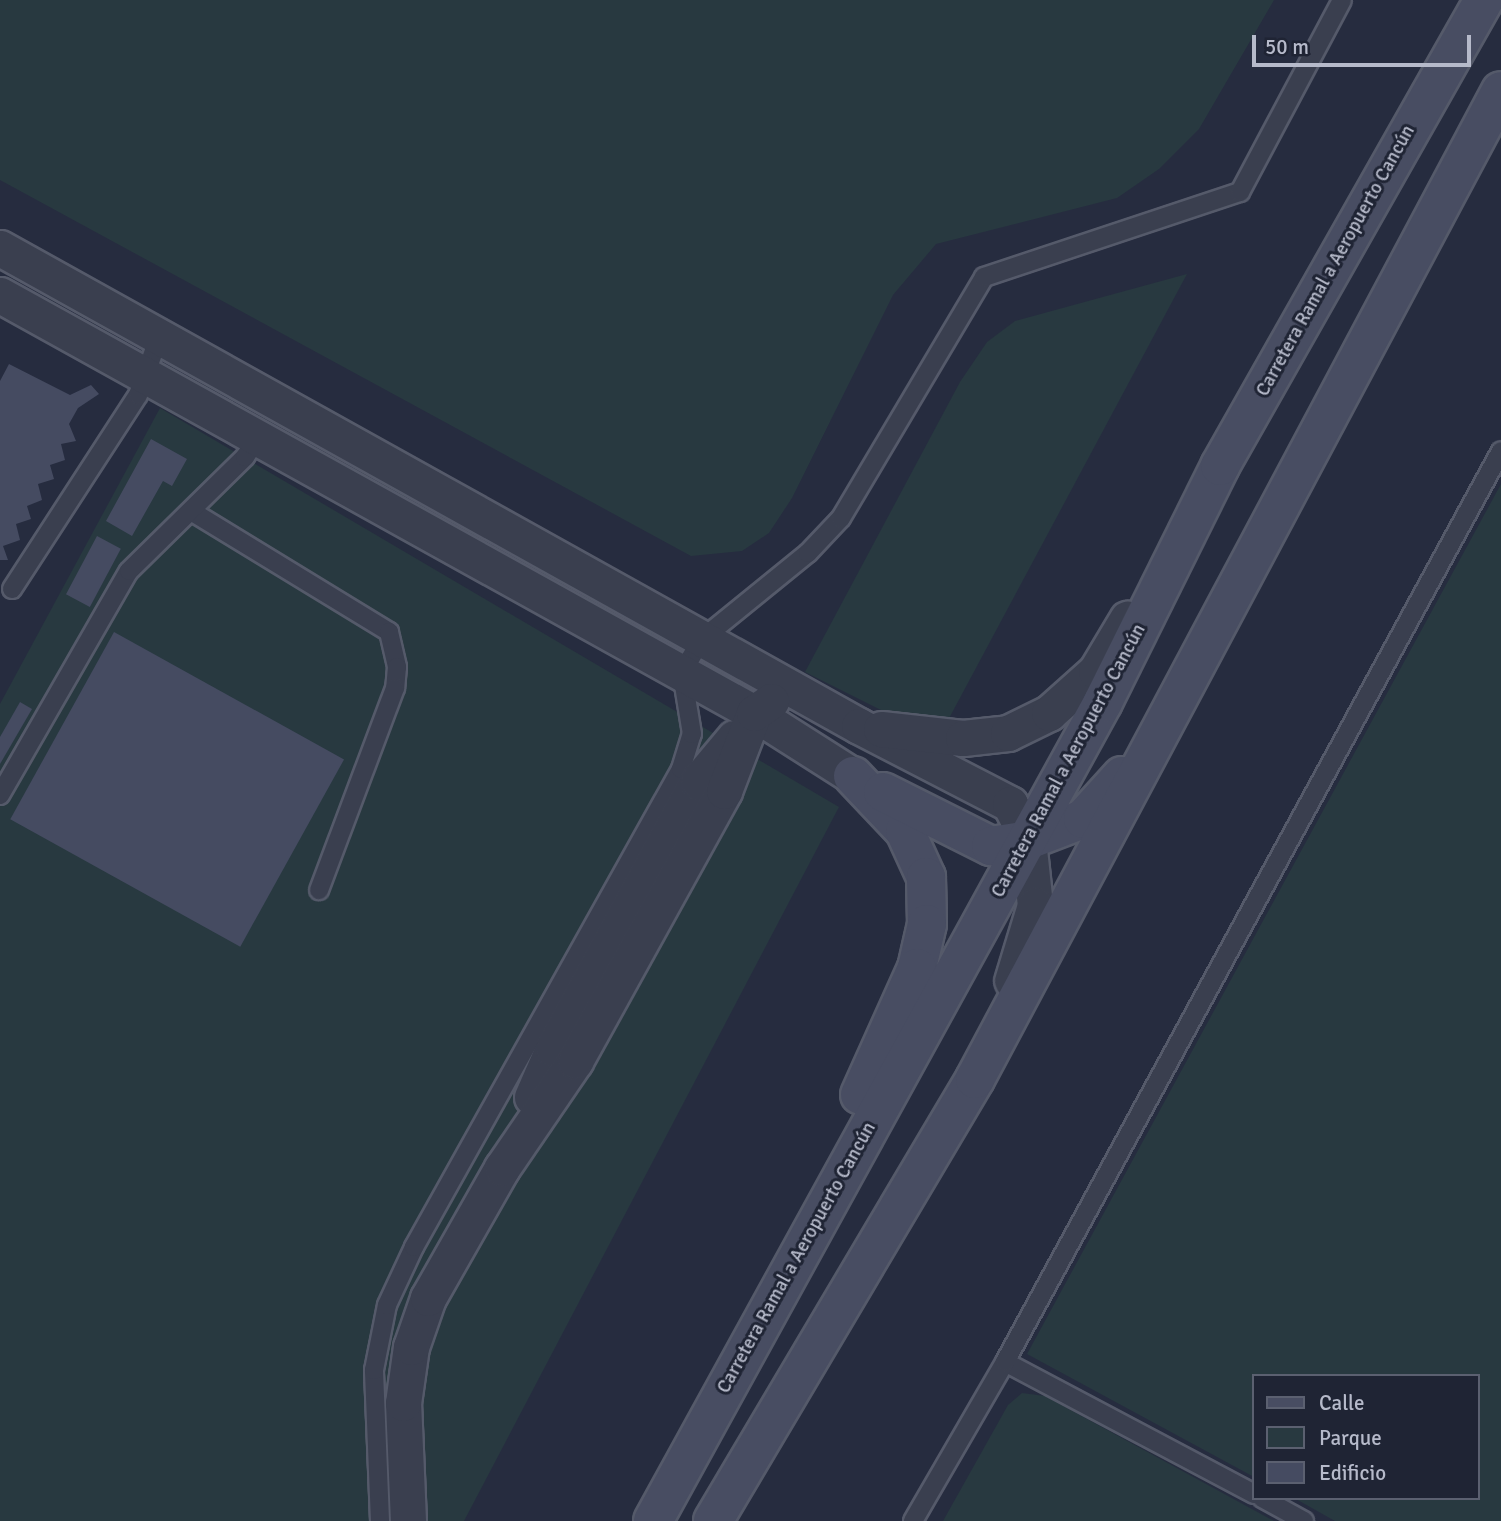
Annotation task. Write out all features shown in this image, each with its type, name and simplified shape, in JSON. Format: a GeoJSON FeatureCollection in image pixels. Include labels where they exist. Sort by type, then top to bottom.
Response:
{"type":"FeatureCollection","features":[{"type":"Feature","properties":{"kind":"main road","name":"Carretera Ramal a Aeropuerto Cancún"},"geometry":{"type":"LineString","coordinates":[[653,1521],[1103,702],[1220,466],[1483,0]]}},
{"type":"Feature","properties":{"kind":"main road"},"geometry":{"type":"LineString","coordinates":[[713,1521],[975,1079],[1501,91]]}},
{"type":"Feature","properties":{"kind":"main road"},"geometry":{"type":"LineString","coordinates":[[853,776],[991,846],[1027,841],[1083,819],[1163,730]]}},
{"type":"Feature","properties":{"kind":"main road"},"geometry":{"type":"LineString","coordinates":[[776,1294],[819,1185],[916,968],[927,924],[926,877],[905,831],[853,776]]}},
{"type":"Feature","properties":{"kind":"street"},"geometry":{"type":"LineString","coordinates":[[0,248],[859,726],[1010,804],[1027,841],[1035,905],[1031,931],[975,1079]]}},
{"type":"Feature","properties":{"kind":"street"},"geometry":{"type":"LineString","coordinates":[[0,295],[754,713],[853,776]]}},
{"type":"Feature","properties":{"kind":"street"},"geometry":{"type":"LineString","coordinates":[[859,726],[963,738],[1008,733],[1049,713],[1096,671],[1220,466]]}},
{"type":"Feature","properties":{"kind":"street"},"geometry":{"type":"LineString","coordinates":[[408,1521],[404,1403],[411,1347],[428,1298],[502,1168],[575,1061],[724,791],[754,713],[791,687]]}},
{"type":"Feature","properties":{"kind":"lane"},"geometry":{"type":"LineString","coordinates":[[380,1521],[374,1370],[387,1305],[414,1247],[681,769],[692,734],[682,673],[702,639],[808,552],[841,518],[984,277],[1240,192],[1342,0]]}},
{"type":"Feature","properties":{"kind":"lane"},"geometry":{"type":"LineString","coordinates":[[12,589],[146,376],[159,337]]}},
{"type":"Feature","properties":{"kind":"lane"},"geometry":{"type":"LineString","coordinates":[[0,796],[128,570],[245,457],[257,439]]}},
{"type":"Feature","properties":{"kind":"lane"},"geometry":{"type":"LineString","coordinates":[[913,1521],[1005,1362],[1501,451]]}},
{"type":"Feature","properties":{"kind":"lane"},"geometry":{"type":"LineString","coordinates":[[191,511],[389,632],[397,667],[395,688],[319,890]]}},
{"type":"Feature","properties":{"kind":"lane"},"geometry":{"type":"LineString","coordinates":[[1005,1362],[1252,1493]]}},
{"type":"Feature","properties":{"kind":"lane"},"geometry":{"type":"LineString","coordinates":[[1266,1500],[1304,1521]]}},
{"type":"Feature","properties":{"kind":"green space"},"geometry":{"type":"Polygon","coordinates":[[[0,0],[1274,0],[1199,129],[1159,169],[1117,198],[936,244],[893,295],[792,498],[769,533],[742,551],[691,556],[0,180],[0,0]]]}},
{"type":"Feature","properties":{"kind":"green space"},"geometry":{"type":"Polygon","coordinates":[[[1187,274],[946,724],[903,721],[805,672],[960,382],[987,342],[1015,321],[1187,274]]]}},
{"type":"Feature","properties":{"kind":"green space"},"geometry":{"type":"Polygon","coordinates":[[[160,408],[839,807],[464,1521],[0,1521],[0,704],[160,408]]]}},
{"type":"Feature","properties":{"kind":"green space"},"geometry":{"type":"Polygon","coordinates":[[[1501,484],[1501,1521],[1335,1521],[1298,1500],[1480,1500],[1480,1374],[1252,1374],[1252,1476],[1027,1354],[1501,484]]]}},
{"type":"Feature","properties":{"kind":"green space"},"geometry":{"type":"Polygon","coordinates":[[[1022,1393],[1045,1396],[1274,1521],[943,1521],[1008,1405],[1022,1393]]]}},
{"type":"Feature","properties":{"kind":"building"},"geometry":{"type":"Polygon","coordinates":[[[9,364],[70,395],[91,385],[99,394],[78,408],[69,424],[76,441],[61,444],[65,460],[50,465],[54,479],[38,484],[42,500],[27,506],[31,519],[16,524],[20,540],[3,546],[8,560],[0,560],[0,381],[9,364]]]}},
{"type":"Feature","properties":{"kind":"building"},"geometry":{"type":"Polygon","coordinates":[[[151,439],[187,459],[172,486],[163,481],[132,536],[106,521],[151,439]]]}},
{"type":"Feature","properties":{"kind":"building"},"geometry":{"type":"Polygon","coordinates":[[[97,536],[121,549],[90,607],[66,594],[97,536]]]}},
{"type":"Feature","properties":{"kind":"building"},"geometry":{"type":"Polygon","coordinates":[[[114,632],[344,760],[240,947],[10,819],[114,632]]]}},
{"type":"Feature","properties":{"kind":"building"},"geometry":{"type":"Polygon","coordinates":[[[20,702],[32,709],[0,764],[0,737],[20,702]]]}}]}
